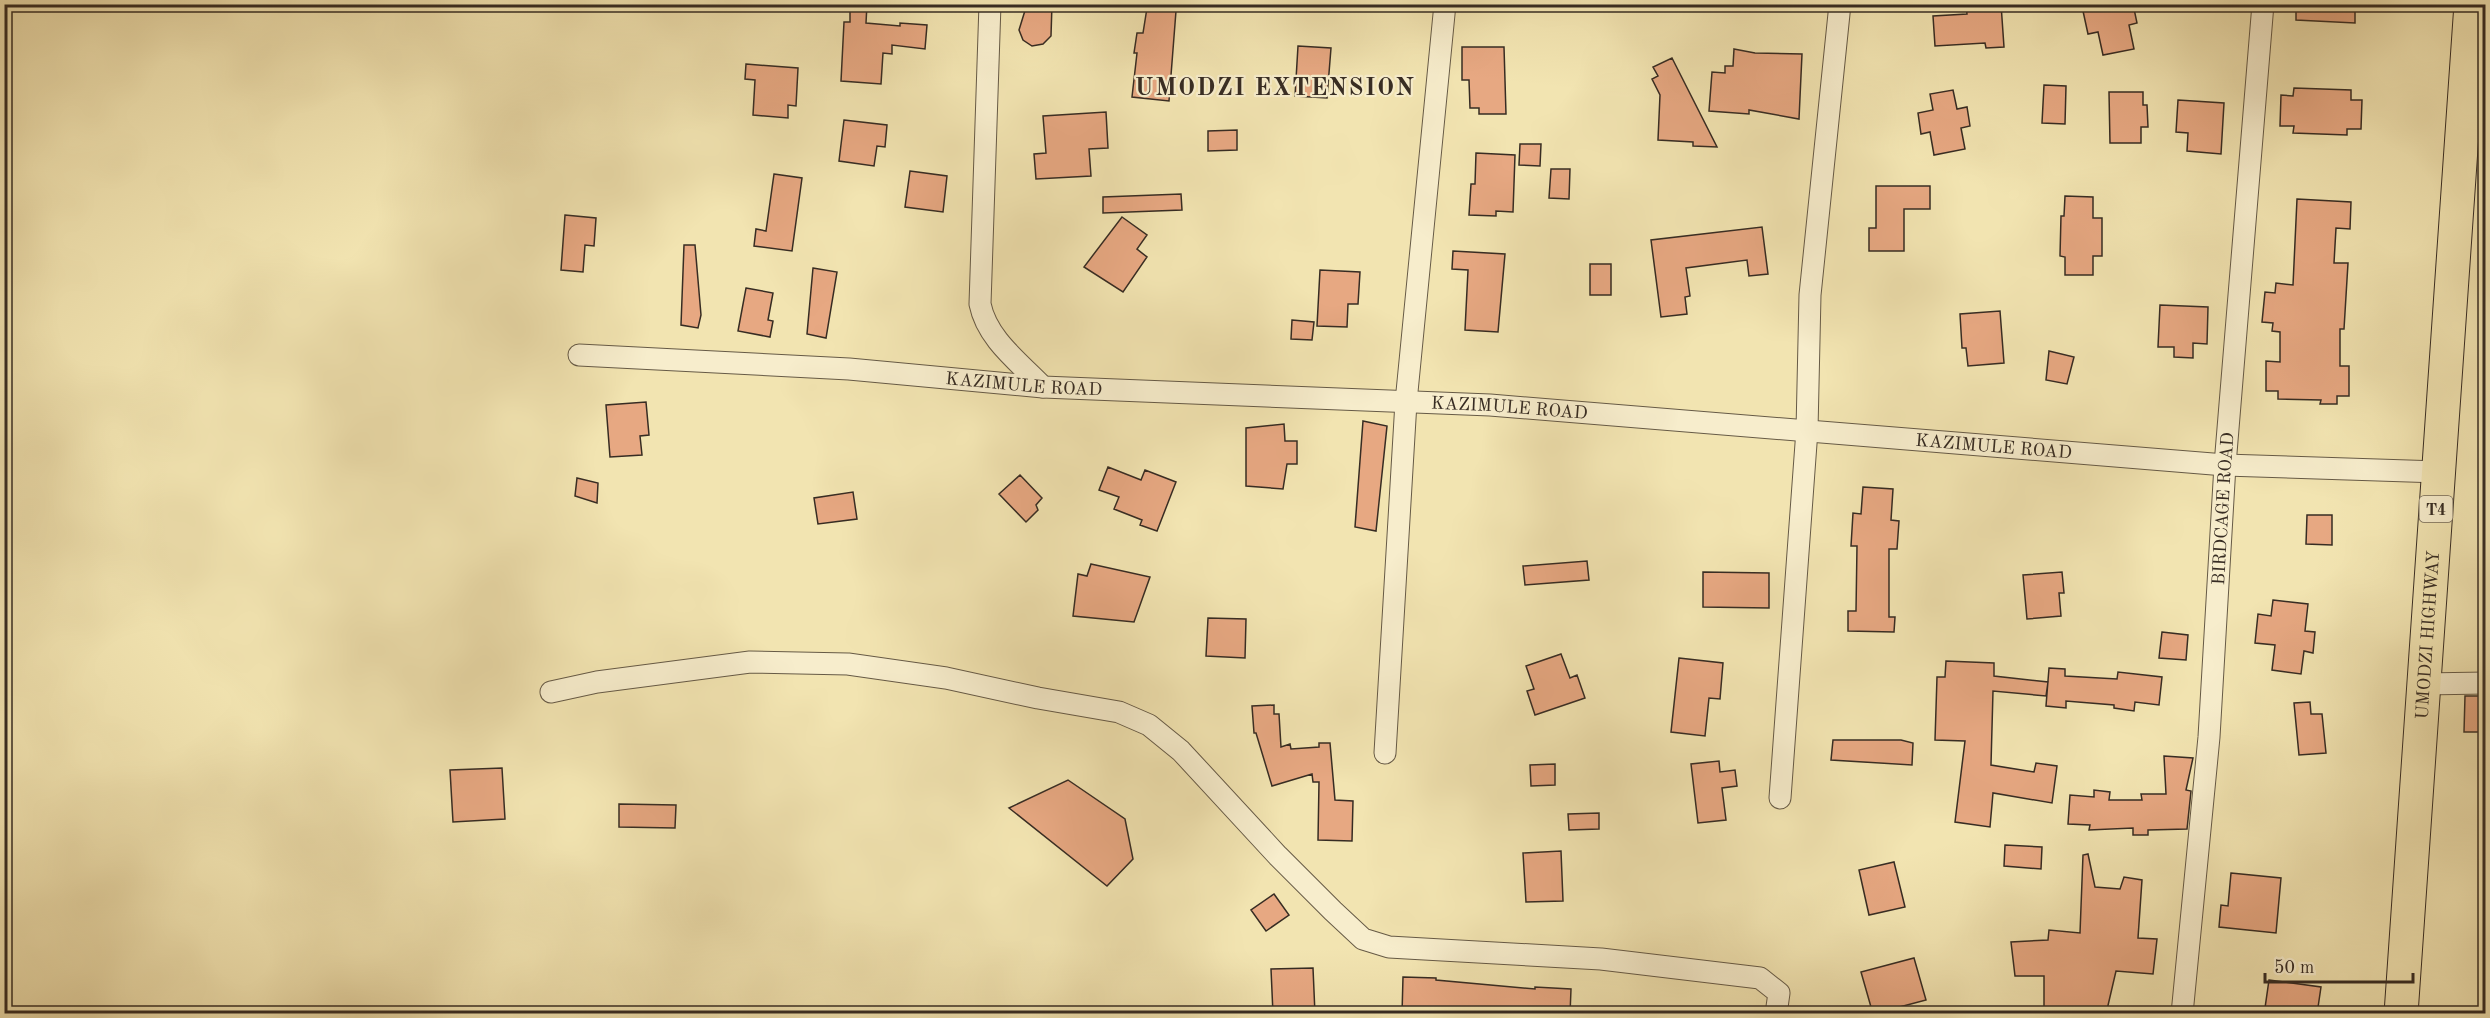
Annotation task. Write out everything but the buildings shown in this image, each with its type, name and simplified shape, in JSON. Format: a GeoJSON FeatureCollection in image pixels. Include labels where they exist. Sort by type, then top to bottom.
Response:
{"type":"FeatureCollection","features":[{"type":"Feature","properties":{"kind":"highway","name":"UMODZI HIGHWAY"},"geometry":{"type":"LineString","coordinates":[[2401,1014],[2471,4]]}},
{"type":"Feature","properties":{"kind":"street"},"geometry":{"type":"LineString","coordinates":[[990,4],[980,304],[983,321],[996,339],[1042,387]]}},
{"type":"Feature","properties":{"kind":"street"},"geometry":{"type":"LineString","coordinates":[[1385,753],[1406,402],[1445,4]]}},
{"type":"Feature","properties":{"kind":"street"},"geometry":{"type":"LineString","coordinates":[[1780,798],[1807,430],[1810,295],[1840,4]]}},
{"type":"Feature","properties":{"kind":"street","name":"BIRDCAGE ROAD"},"geometry":{"type":"LineString","coordinates":[[2182,1014],[2209,737],[2225,465],[2263,4]]}},
{"type":"Feature","properties":{"kind":"street","name":"KAZIMULE ROAD"},"geometry":{"type":"LineString","coordinates":[[579,355],[849,369],[1042,387],[1490,405],[2225,465],[2439,472]]}},
{"type":"Feature","properties":{"kind":"street"},"geometry":{"type":"LineString","coordinates":[[551,692],[597,682],[750,662],[848,664],[946,678],[1038,698],[1119,712],[1149,725],[1181,751],[1278,856],[1363,939],[1389,947],[1601,959],[1760,978],[1779,993],[1776,1014]]}},
{"type":"Feature","properties":{"kind":"street"},"geometry":{"type":"LineString","coordinates":[[2423,684],[2486,683]]}},
{"type":"Feature","properties":{"kind":"district","name":"UMODZI EXTENSION"},"geometry":{"type":"Point","coordinates":[1275,87]}}]}
